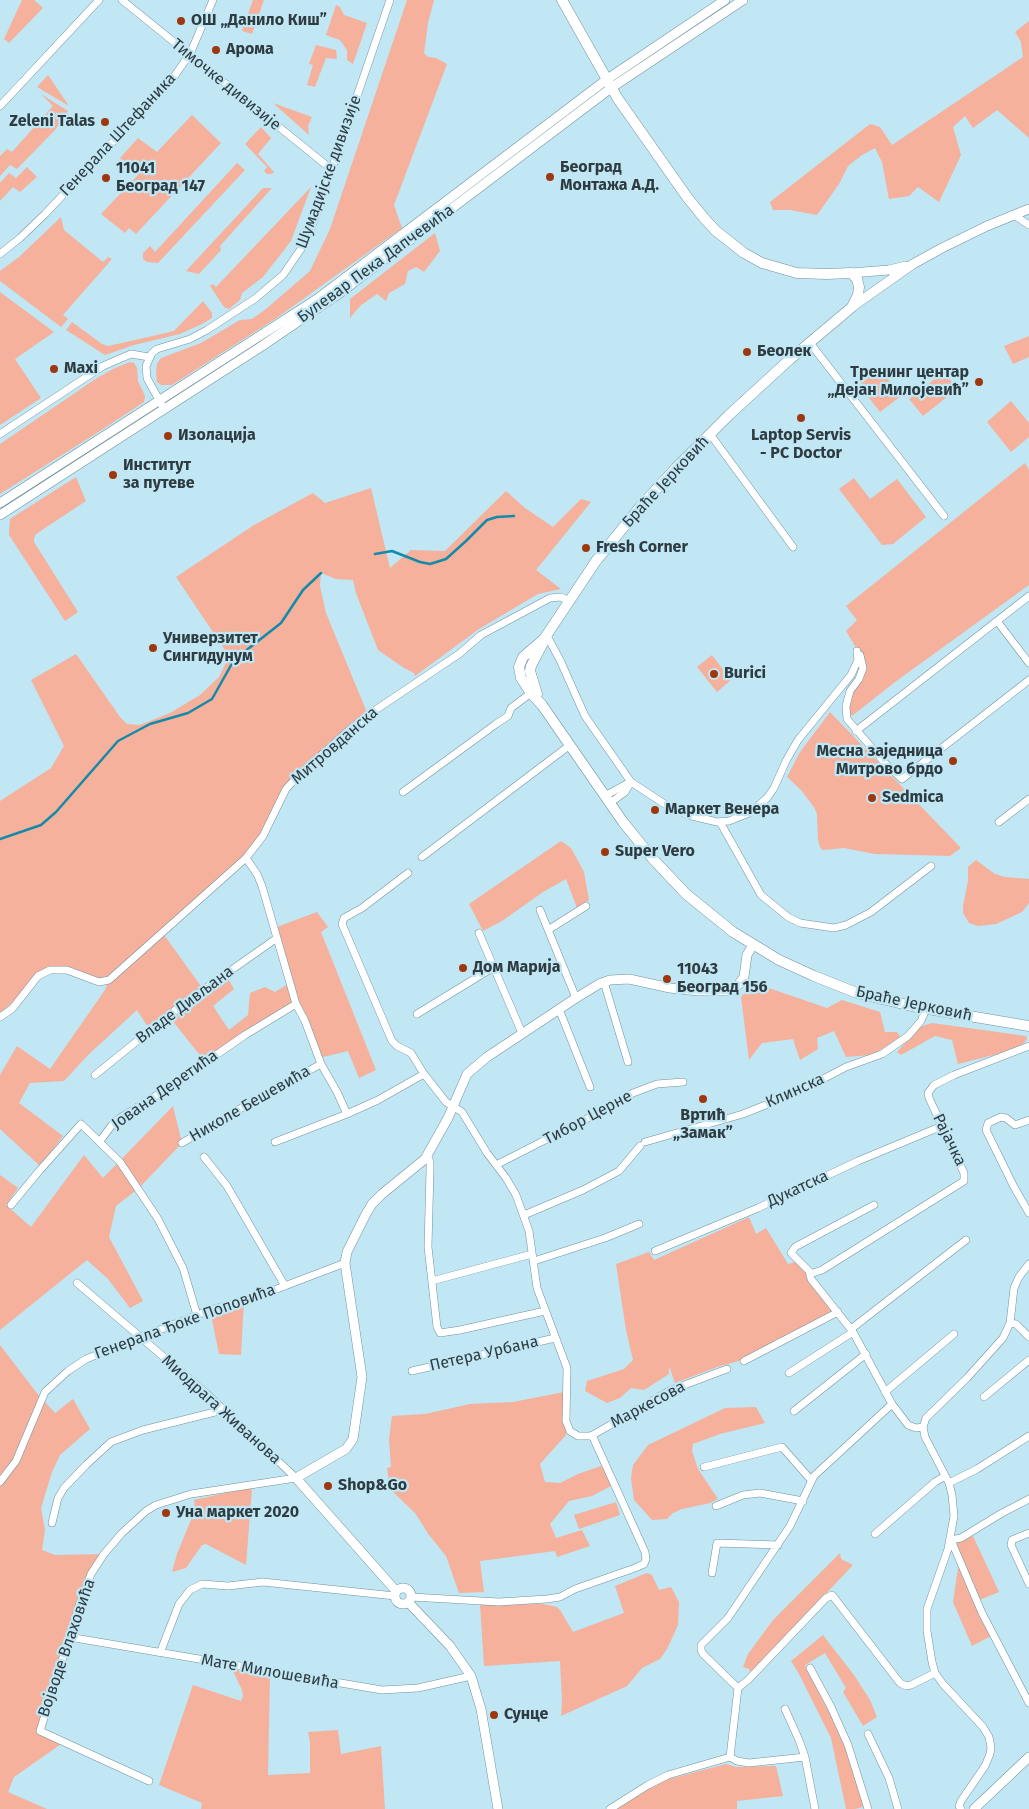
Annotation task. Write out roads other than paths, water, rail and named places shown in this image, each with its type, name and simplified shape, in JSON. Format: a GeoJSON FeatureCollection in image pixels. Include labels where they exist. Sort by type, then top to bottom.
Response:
{"type":"FeatureCollection","features":[{"type":"Feature","properties":{"kind":"main road"},"geometry":{"type":"LineString","coordinates":[[562,0],[609,84],[696,208],[716,231],[744,253],[762,263],[797,273],[851,273],[857,279],[859,287],[858,295],[852,308]]}},
{"type":"Feature","properties":{"kind":"main road","name":"Браће Јерковић"},"geometry":{"type":"LineString","coordinates":[[542,705],[533,685],[530,672],[531,666],[568,601],[596,561],[629,520],[710,434],[810,343],[852,308]]}},
{"type":"Feature","properties":{"kind":"main road","name":"Браће Јерковић"},"geometry":{"type":"LineString","coordinates":[[546,638],[523,657],[520,662],[519,674],[531,693],[542,705],[607,799],[653,859],[686,894],[733,932],[779,960],[841,987],[872,997],[926,1009],[1029,1026]]}},
{"type":"Feature","properties":{"kind":"street"},"geometry":{"type":"LineString","coordinates":[[0,106],[99,0]]}},
{"type":"Feature","properties":{"kind":"street","name":"Тимочке дивизије"},"geometry":{"type":"LineString","coordinates":[[122,0],[331,169]]}},
{"type":"Feature","properties":{"kind":"street","name":"Генерала Штефаника"},"geometry":{"type":"LineString","coordinates":[[0,254],[31,228],[161,91],[190,54],[213,0]]}},
{"type":"Feature","properties":{"kind":"street","name":"Шумадијске дивизије"},"geometry":{"type":"LineString","coordinates":[[149,357],[157,349],[190,339],[207,330],[256,298],[278,280],[293,262],[303,246],[316,214],[390,0]]}},
{"type":"Feature","properties":{"kind":"street","name":"Булевар Пека Дапчевића"},"geometry":{"type":"LineString","coordinates":[[0,503],[262,346],[340,293],[609,84],[725,0]]}},
{"type":"Feature","properties":{"kind":"street","name":"Булевар Пека Дапчевића"},"geometry":{"type":"LineString","coordinates":[[609,84],[743,0]]}},
{"type":"Feature","properties":{"kind":"street","name":"Браће Јерковић"},"geometry":{"type":"LineString","coordinates":[[852,308],[913,264],[969,235],[1029,209]]}},
{"type":"Feature","properties":{"kind":"street"},"geometry":{"type":"LineString","coordinates":[[1014,215],[1029,225]]}},
{"type":"Feature","properties":{"kind":"street"},"geometry":{"type":"LineString","coordinates":[[851,273],[889,270],[913,264]]}},
{"type":"Feature","properties":{"kind":"street"},"geometry":{"type":"LineString","coordinates":[[810,343],[944,516]]}},
{"type":"Feature","properties":{"kind":"street"},"geometry":{"type":"LineString","coordinates":[[0,434],[103,366],[131,354],[149,357],[146,366],[147,378],[162,405]]}},
{"type":"Feature","properties":{"kind":"street","name":"Булевар Пека Дапчевића"},"geometry":{"type":"LineString","coordinates":[[0,516],[162,405]]}},
{"type":"Feature","properties":{"kind":"street"},"geometry":{"type":"LineString","coordinates":[[710,434],[793,547]]}},
{"type":"Feature","properties":{"kind":"street"},"geometry":{"type":"LineString","coordinates":[[856,731],[1029,596]]}},
{"type":"Feature","properties":{"kind":"street","name":"Митровданска"},"geometry":{"type":"LineString","coordinates":[[0,1017],[12,1009],[38,976],[50,970],[67,970],[99,982],[109,980],[246,858],[263,836],[286,789],[348,730],[459,654],[486,632],[550,598],[561,597],[568,601]]}},
{"type":"Feature","properties":{"kind":"street"},"geometry":{"type":"LineString","coordinates":[[997,621],[1029,663]]}},
{"type":"Feature","properties":{"kind":"street"},"geometry":{"type":"LineString","coordinates":[[546,638],[560,660],[586,716],[631,782],[663,803],[688,815],[708,821],[720,822],[738,818],[749,813],[767,798],[798,740],[851,675],[858,660],[857,651],[862,658],[863,668],[859,679],[850,691],[845,712],[847,719],[885,763],[902,779],[1029,680]]}},
{"type":"Feature","properties":{"kind":"street"},"geometry":{"type":"LineString","coordinates":[[403,792],[508,716],[511,708],[531,693]]}},
{"type":"Feature","properties":{"kind":"street"},"geometry":{"type":"LineString","coordinates":[[422,857],[570,745]]}},
{"type":"Feature","properties":{"kind":"street"},"geometry":{"type":"LineString","coordinates":[[607,799],[625,792],[631,782]]}},
{"type":"Feature","properties":{"kind":"street"},"geometry":{"type":"LineString","coordinates":[[999,822],[1029,799]]}},
{"type":"Feature","properties":{"kind":"street"},"geometry":{"type":"LineString","coordinates":[[720,822],[761,895],[788,917],[809,924],[834,928],[854,922],[871,912],[931,866]]}},
{"type":"Feature","properties":{"kind":"street"},"geometry":{"type":"LineString","coordinates":[[246,858],[257,874],[262,886],[296,1004],[321,1064]]}},
{"type":"Feature","properties":{"kind":"street"},"geometry":{"type":"LineString","coordinates":[[408,873],[362,908],[344,918],[342,922],[392,1040],[397,1046],[411,1053],[424,1074],[446,1102],[462,1112],[496,1165],[512,1186],[529,1231],[536,1284],[555,1338]]}},
{"type":"Feature","properties":{"kind":"street"},"geometry":{"type":"LineString","coordinates":[[548,930],[586,906]]}},
{"type":"Feature","properties":{"kind":"street"},"geometry":{"type":"LineString","coordinates":[[540,910],[576,998]]}},
{"type":"Feature","properties":{"kind":"street"},"geometry":{"type":"LineString","coordinates":[[479,934],[522,1033]]}},
{"type":"Feature","properties":{"kind":"street","name":"Владе Дивљана"},"geometry":{"type":"LineString","coordinates":[[95,1075],[183,1004],[277,938]]}},
{"type":"Feature","properties":{"kind":"street","name":"Војводе Влаховића"},"geometry":{"type":"LineString","coordinates":[[149,1780],[40,1731],[84,1589],[97,1564],[122,1533],[146,1511],[164,1501],[191,1494],[296,1478],[351,1445],[354,1438],[362,1377],[345,1263],[347,1252],[372,1204],[386,1190],[418,1166],[427,1155],[470,1071],[522,1033],[604,982],[622,979],[685,990],[726,992],[738,984],[744,977],[747,955],[753,944]]}},
{"type":"Feature","properties":{"kind":"street"},"geometry":{"type":"LineString","coordinates":[[417,1014],[494,967]]}},
{"type":"Feature","properties":{"kind":"street"},"geometry":{"type":"LineString","coordinates":[[604,982],[628,1062]]}},
{"type":"Feature","properties":{"kind":"street","name":"Јована Деретића"},"geometry":{"type":"LineString","coordinates":[[12,1205],[40,1170],[82,1124],[100,1141],[120,1118],[245,1035],[296,1004]]}},
{"type":"Feature","properties":{"kind":"street"},"geometry":{"type":"LineString","coordinates":[[559,1009],[590,1087]]}},
{"type":"Feature","properties":{"kind":"street","name":"Клинска"},"geometry":{"type":"LineString","coordinates":[[524,1215],[583,1190],[619,1171],[642,1144],[743,1114],[798,1092],[846,1067],[874,1058],[894,1047],[908,1036],[921,1021],[926,1009]]}},
{"type":"Feature","properties":{"kind":"street","name":"Рајачка"},"geometry":{"type":"LineString","coordinates":[[810,1274],[822,1270],[964,1181],[964,1173],[928,1093],[934,1085],[954,1075],[1029,1046]]}},
{"type":"Feature","properties":{"kind":"street","name":"Николе Бешевића"},"geometry":{"type":"LineString","coordinates":[[182,1143],[321,1064],[347,1114]]}},
{"type":"Feature","properties":{"kind":"street"},"geometry":{"type":"LineString","coordinates":[[275,1142],[378,1100],[424,1074]]}},
{"type":"Feature","properties":{"kind":"street","name":"Тибор Церне"},"geometry":{"type":"LineString","coordinates":[[496,1165],[593,1116],[633,1093],[657,1084],[683,1082]]}},
{"type":"Feature","properties":{"kind":"street"},"geometry":{"type":"LineString","coordinates":[[1029,1120],[1015,1125],[1006,1118],[1001,1117],[988,1123],[987,1132],[1029,1213]]}},
{"type":"Feature","properties":{"kind":"street","name":"Дукатска"},"geometry":{"type":"LineString","coordinates":[[654,1252],[758,1208],[858,1161],[942,1126]]}},
{"type":"Feature","properties":{"kind":"street"},"geometry":{"type":"LineString","coordinates":[[100,1141],[120,1162],[158,1219],[183,1268],[197,1315]]}},
{"type":"Feature","properties":{"kind":"street"},"geometry":{"type":"LineString","coordinates":[[427,1155],[430,1162],[428,1247],[437,1327],[440,1333],[545,1311]]}},
{"type":"Feature","properties":{"kind":"street","name":"Николе Бешевића"},"geometry":{"type":"LineString","coordinates":[[204,1157],[227,1186],[284,1286]]}},
{"type":"Feature","properties":{"kind":"street"},"geometry":{"type":"LineString","coordinates":[[874,1204],[793,1248],[791,1250],[792,1255],[809,1271],[811,1279],[852,1331],[892,1404],[908,1425],[922,1428]]}},
{"type":"Feature","properties":{"kind":"street"},"geometry":{"type":"LineString","coordinates":[[432,1281],[605,1238],[639,1224]]}},
{"type":"Feature","properties":{"kind":"street"},"geometry":{"type":"LineString","coordinates":[[790,1372],[852,1331],[966,1240]]}},
{"type":"Feature","properties":{"kind":"street","name":"Генерала Ђоке Поповића"},"geometry":{"type":"LineString","coordinates":[[0,1482],[16,1460],[41,1400],[51,1385],[86,1359],[197,1315],[261,1295],[345,1263]]}},
{"type":"Feature","properties":{"kind":"street"},"geometry":{"type":"LineString","coordinates":[[961,1809],[959,1806],[961,1800],[988,1759],[991,1751],[990,1741],[983,1727],[935,1673],[926,1631],[927,1609],[951,1540],[954,1516],[952,1495],[947,1480],[922,1428],[926,1418],[1001,1342],[1010,1323],[1014,1288],[1019,1277],[1029,1264]]}},
{"type":"Feature","properties":{"kind":"street","name":"Миодрага Живанова"},"geometry":{"type":"LineString","coordinates":[[77,1283],[220,1407],[296,1478]]}},
{"type":"Feature","properties":{"kind":"street"},"geometry":{"type":"LineString","coordinates":[[744,1361],[838,1312]]}},
{"type":"Feature","properties":{"kind":"street"},"geometry":{"type":"LineString","coordinates":[[1010,1323],[1016,1324],[1029,1337]]}},
{"type":"Feature","properties":{"kind":"street"},"geometry":{"type":"LineString","coordinates":[[885,1392],[954,1334]]}},
{"type":"Feature","properties":{"kind":"street","name":"Петера Урбана"},"geometry":{"type":"LineString","coordinates":[[412,1371],[555,1338]]}},
{"type":"Feature","properties":{"kind":"street","name":"Маркесова"},"geometry":{"type":"LineString","coordinates":[[555,1338],[568,1374],[566,1421],[570,1431],[574,1435],[582,1437],[592,1435],[671,1390],[727,1369]]}},
{"type":"Feature","properties":{"kind":"street"},"geometry":{"type":"LineString","coordinates":[[794,1411],[866,1354]]}},
{"type":"Feature","properties":{"kind":"street"},"geometry":{"type":"LineString","coordinates":[[984,1397],[1029,1360]]}},
{"type":"Feature","properties":{"kind":"street"},"geometry":{"type":"LineString","coordinates":[[738,1688],[703,1654],[701,1645],[728,1618],[778,1545],[804,1501],[812,1480],[830,1460],[892,1404]]}},
{"type":"Feature","properties":{"kind":"street"},"geometry":{"type":"LineString","coordinates":[[52,1523],[58,1498],[64,1488],[111,1442],[143,1430],[215,1412],[220,1407]]}},
{"type":"Feature","properties":{"kind":"street"},"geometry":{"type":"LineString","coordinates":[[296,1478],[395,1593],[400,1603],[410,1600],[499,1602],[547,1599],[560,1597],[575,1589],[635,1568],[644,1564],[646,1559],[645,1552],[592,1435]]}},
{"type":"Feature","properties":{"kind":"street"},"geometry":{"type":"LineString","coordinates":[[875,1534],[935,1482],[947,1480],[977,1469],[1029,1436]]}},
{"type":"Feature","properties":{"kind":"street"},"geometry":{"type":"LineString","coordinates":[[704,1467],[782,1447],[812,1480]]}},
{"type":"Feature","properties":{"kind":"street"},"geometry":{"type":"LineString","coordinates":[[716,1506],[743,1495],[760,1493],[804,1501]]}},
{"type":"Feature","properties":{"kind":"street"},"geometry":{"type":"LineString","coordinates":[[951,1540],[961,1538],[1029,1499]]}},
{"type":"Feature","properties":{"kind":"street"},"geometry":{"type":"LineString","coordinates":[[1029,1533],[1012,1540],[1011,1546],[1029,1584]]}},
{"type":"Feature","properties":{"kind":"street"},"geometry":{"type":"LineString","coordinates":[[951,1540],[982,1613],[1029,1704]]}},
{"type":"Feature","properties":{"kind":"street"},"geometry":{"type":"LineString","coordinates":[[712,1573],[717,1542],[778,1545]]}},
{"type":"Feature","properties":{"kind":"street"},"geometry":{"type":"LineString","coordinates":[[160,1653],[179,1604],[192,1588],[202,1584],[228,1586],[263,1582],[395,1593],[400,1588],[407,1588],[411,1592],[410,1600],[450,1646],[471,1676],[479,1702],[498,1809]]}},
{"type":"Feature","properties":{"kind":"street"},"geometry":{"type":"LineString","coordinates":[[730,1757],[738,1688],[760,1669],[826,1598],[832,1595],[900,1683],[906,1686],[910,1685],[935,1673]]}},
{"type":"Feature","properties":{"kind":"street","name":"Мате Милошевића"},"geometry":{"type":"LineString","coordinates":[[69,1637],[382,1690],[418,1688],[471,1676]]}},
{"type":"Feature","properties":{"kind":"street"},"geometry":{"type":"LineString","coordinates":[[810,1668],[831,1707],[848,1745],[868,1809]]}},
{"type":"Feature","properties":{"kind":"street"},"geometry":{"type":"LineString","coordinates":[[785,1709],[805,1757],[816,1809]]}},
{"type":"Feature","properties":{"kind":"street"},"geometry":{"type":"LineString","coordinates":[[868,1734],[889,1778],[898,1809]]}},
{"type":"Feature","properties":{"kind":"street"},"geometry":{"type":"LineString","coordinates":[[610,1809],[668,1775],[730,1757],[737,1761],[749,1763],[805,1757]]}},
{"type":"Feature","properties":{"kind":"street"},"geometry":{"type":"LineString","coordinates":[[974,1809],[1029,1757]]}},
{"type":"Feature","properties":{"kind":"waterway"},"geometry":{"type":"LineString","coordinates":[[375,554],[392,551],[430,564],[446,559],[487,520],[497,517],[514,516]]}},
{"type":"Feature","properties":{"kind":"waterway"},"geometry":{"type":"LineString","coordinates":[[0,839],[41,825],[56,812],[118,741],[150,724],[188,713],[212,699],[234,660],[281,623],[303,590],[321,573]]}},
{"type":"Feature","properties":{"kind":"place","name":"ОШ „Данило Киш”"},"geometry":{"type":"Point","coordinates":[181,21]}},
{"type":"Feature","properties":{"kind":"place","name":"Арома"},"geometry":{"type":"Point","coordinates":[216,50]}},
{"type":"Feature","properties":{"kind":"place","name":"Zeleni Talas"},"geometry":{"type":"Point","coordinates":[105,122]}},
{"type":"Feature","properties":{"kind":"place","name":"Београд Монтажа А.Д."},"geometry":{"type":"Point","coordinates":[550,177]}},
{"type":"Feature","properties":{"kind":"place","name":"11041 Београд 147"},"geometry":{"type":"Point","coordinates":[106,178]}},
{"type":"Feature","properties":{"kind":"place","name":"Беолек"},"geometry":{"type":"Point","coordinates":[747,352]}},
{"type":"Feature","properties":{"kind":"place","name":"Maxi"},"geometry":{"type":"Point","coordinates":[54,369]}},
{"type":"Feature","properties":{"kind":"place","name":"Тренинг центар „Дејан Милојевић”"},"geometry":{"type":"Point","coordinates":[979,382]}},
{"type":"Feature","properties":{"kind":"place","name":"Laptop Servis - PC Doctor"},"geometry":{"type":"Point","coordinates":[801,418]}},
{"type":"Feature","properties":{"kind":"place","name":"Изолација"},"geometry":{"type":"Point","coordinates":[168,436]}},
{"type":"Feature","properties":{"kind":"place","name":"Институт за путеве"},"geometry":{"type":"Point","coordinates":[113,475]}},
{"type":"Feature","properties":{"kind":"place","name":"Fresh Corner"},"geometry":{"type":"Point","coordinates":[586,548]}},
{"type":"Feature","properties":{"kind":"place","name":"Универзитет Сингидунум"},"geometry":{"type":"Point","coordinates":[153,648]}},
{"type":"Feature","properties":{"kind":"place","name":"Burici"},"geometry":{"type":"Point","coordinates":[714,674]}},
{"type":"Feature","properties":{"kind":"place","name":"Месна заједница Митрово брдо"},"geometry":{"type":"Point","coordinates":[953,761]}},
{"type":"Feature","properties":{"kind":"place","name":"Sedmica"},"geometry":{"type":"Point","coordinates":[872,798]}},
{"type":"Feature","properties":{"kind":"place","name":"Маркет Венера"},"geometry":{"type":"Point","coordinates":[655,810]}},
{"type":"Feature","properties":{"kind":"place","name":"Super Vero"},"geometry":{"type":"Point","coordinates":[605,852]}},
{"type":"Feature","properties":{"kind":"place","name":"Дом Марија"},"geometry":{"type":"Point","coordinates":[463,968]}},
{"type":"Feature","properties":{"kind":"place","name":"11043 Београд 156"},"geometry":{"type":"Point","coordinates":[667,979]}},
{"type":"Feature","properties":{"kind":"place","name":"Вртић „Замак”"},"geometry":{"type":"Point","coordinates":[703,1099]}},
{"type":"Feature","properties":{"kind":"place","name":"Shop&Go"},"geometry":{"type":"Point","coordinates":[328,1486]}},
{"type":"Feature","properties":{"kind":"place","name":"Уна маркет 2020"},"geometry":{"type":"Point","coordinates":[166,1513]}},
{"type":"Feature","properties":{"kind":"place","name":"Сунце"},"geometry":{"type":"Point","coordinates":[494,1715]}}]}
